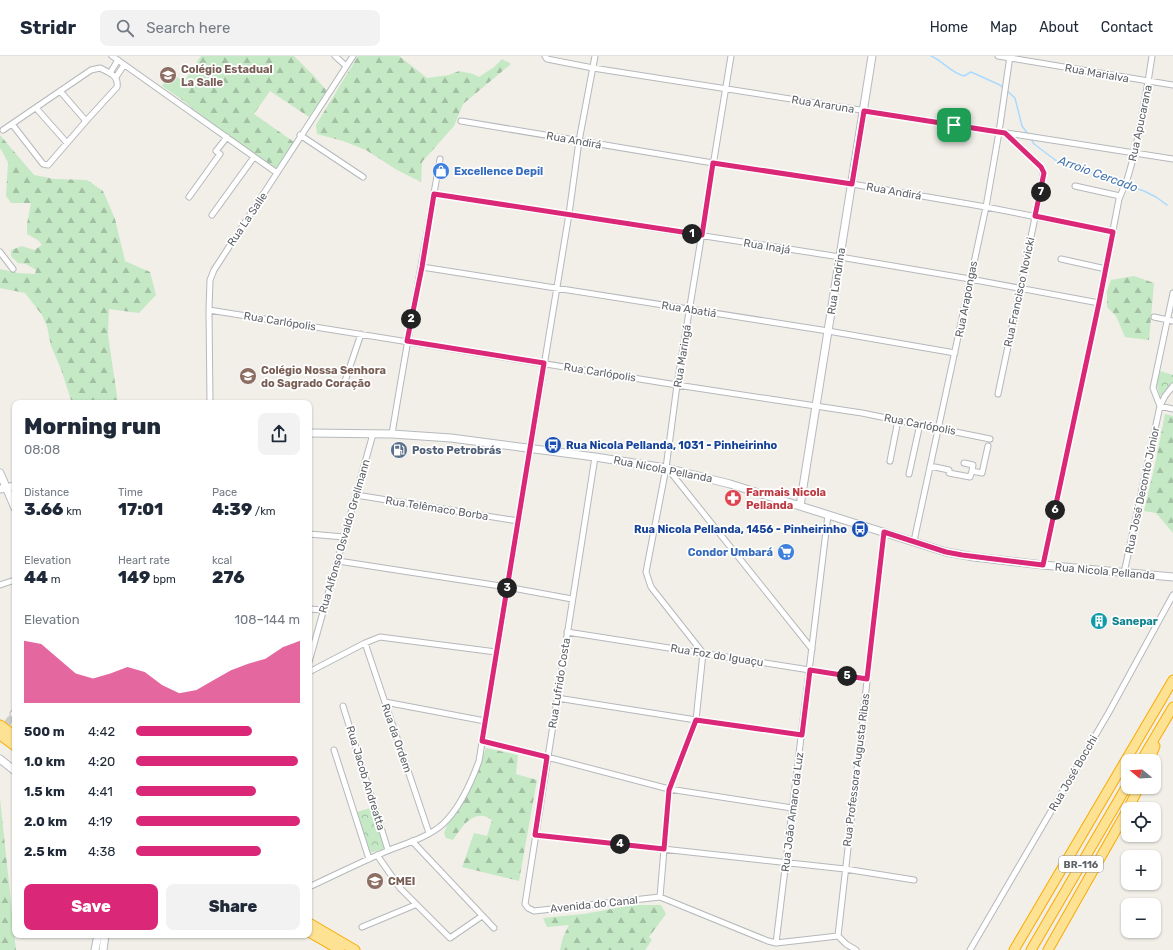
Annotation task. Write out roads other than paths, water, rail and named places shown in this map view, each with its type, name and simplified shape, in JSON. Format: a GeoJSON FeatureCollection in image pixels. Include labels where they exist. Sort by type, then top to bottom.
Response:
{"type":"FeatureCollection","features":[{"type":"Feature","properties":{"kind":"highway","name":"BR-116"},"geometry":{"type":"LineString","coordinates":[[1015,948],[1173,680]]}},
{"type":"Feature","properties":{"kind":"highway"},"geometry":{"type":"LineString","coordinates":[[1145,754],[1173,707]]}},
{"type":"Feature","properties":{"kind":"highway"},"geometry":{"type":"LineString","coordinates":[[1152,754],[1167,717]]}},
{"type":"Feature","properties":{"kind":"highway"},"geometry":{"type":"LineString","coordinates":[[0,725],[12,734]]}},
{"type":"Feature","properties":{"kind":"highway"},"geometry":{"type":"LineString","coordinates":[[0,735],[12,744]]}},
{"type":"Feature","properties":{"kind":"highway","name":"BR-116"},"geometry":{"type":"LineString","coordinates":[[1032,947],[1122,794]]}},
{"type":"Feature","properties":{"kind":"highway"},"geometry":{"type":"LineString","coordinates":[[1048,950],[1121,821]]}},
{"type":"Feature","properties":{"kind":"highway"},"geometry":{"type":"LineString","coordinates":[[312,925],[355,950]]}},
{"type":"Feature","properties":{"kind":"highway"},"geometry":{"type":"LineString","coordinates":[[312,934],[340,950]]}},
{"type":"Feature","properties":{"kind":"main road","name":"Rua Londrina"},"geometry":{"type":"LineString","coordinates":[[800,506],[872,56]]}},
{"type":"Feature","properties":{"kind":"main road","name":"Rua Nicola Pellanda"},"geometry":{"type":"LineString","coordinates":[[312,433],[392,434],[450,438],[667,468],[730,484],[962,555],[1043,565],[1173,577]]}},
{"type":"Feature","properties":{"kind":"main road"},"geometry":{"type":"LineString","coordinates":[[0,473],[3,489],[12,503]]}},
{"type":"Feature","properties":{"kind":"main road"},"geometry":{"type":"LineString","coordinates":[[0,760],[12,769]]}},
{"type":"Feature","properties":{"kind":"main road"},"geometry":{"type":"LineString","coordinates":[[95,950],[97,938]]}},
{"type":"Feature","properties":{"kind":"main road"},"geometry":{"type":"LineString","coordinates":[[102,950],[104,938]]}},
{"type":"Feature","properties":{"kind":"street"},"geometry":{"type":"LineString","coordinates":[[112,56],[277,173]]}},
{"type":"Feature","properties":{"kind":"street"},"geometry":{"type":"LineString","coordinates":[[335,56],[346,66]]}},
{"type":"Feature","properties":{"kind":"street","name":"Rua La Salle"},"geometry":{"type":"LineString","coordinates":[[210,400],[209,310],[210,280],[214,270],[300,135],[353,56]]}},
{"type":"Feature","properties":{"kind":"street","name":"Rua Araruna"},"geometry":{"type":"LineString","coordinates":[[545,56],[547,59],[593,68],[1173,159]]}},
{"type":"Feature","properties":{"kind":"street"},"geometry":{"type":"LineString","coordinates":[[312,887],[377,855],[412,841],[441,826],[450,817],[472,781],[479,761],[569,214],[579,141],[595,56]]}},
{"type":"Feature","properties":{"kind":"street","name":"Rua Maringá"},"geometry":{"type":"LineString","coordinates":[[703,653],[651,587],[646,572],[667,468],[677,385],[731,56]]}},
{"type":"Feature","properties":{"kind":"street","name":"Rua Marialva"},"geometry":{"type":"LineString","coordinates":[[998,56],[1173,85]]}},
{"type":"Feature","properties":{"kind":"street","name":"Rua Apucarana"},"geometry":{"type":"LineString","coordinates":[[1043,565],[1099,303],[1120,196],[1127,180],[1135,152],[1152,56]]}},
{"type":"Feature","properties":{"kind":"street","name":"Rua Arapongas"},"geometry":{"type":"LineString","coordinates":[[914,541],[986,207],[1010,57]]}},
{"type":"Feature","properties":{"kind":"street"},"geometry":{"type":"LineString","coordinates":[[110,73],[118,60]]}},
{"type":"Feature","properties":{"kind":"street"},"geometry":{"type":"LineString","coordinates":[[116,77],[124,65]]}},
{"type":"Feature","properties":{"kind":"street"},"geometry":{"type":"LineString","coordinates":[[2,130],[91,70],[100,68],[116,77],[118,82],[117,87],[48,165],[43,164],[12,124]]}},
{"type":"Feature","properties":{"kind":"street"},"geometry":{"type":"LineString","coordinates":[[60,91],[86,121]]}},
{"type":"Feature","properties":{"kind":"street"},"geometry":{"type":"LineString","coordinates":[[36,108],[67,143]]}},
{"type":"Feature","properties":{"kind":"street","name":"Rua Andirá"},"geometry":{"type":"LineString","coordinates":[[461,120],[579,141],[852,184],[986,207],[1113,232]]}},
{"type":"Feature","properties":{"kind":"street","name":"Rua Francisco Novicki"},"geometry":{"type":"LineString","coordinates":[[998,394],[1044,173],[1041,167],[1005,133]]}},
{"type":"Feature","properties":{"kind":"street"},"geometry":{"type":"LineString","coordinates":[[300,135],[363,177]]}},
{"type":"Feature","properties":{"kind":"street"},"geometry":{"type":"LineString","coordinates":[[189,197],[220,154],[216,151],[227,138]]}},
{"type":"Feature","properties":{"kind":"street"},"geometry":{"type":"LineString","coordinates":[[212,215],[254,157]]}},
{"type":"Feature","properties":{"kind":"street"},"geometry":{"type":"LineString","coordinates":[[392,434],[407,341],[422,267],[440,159]]}},
{"type":"Feature","properties":{"kind":"street"},"geometry":{"type":"LineString","coordinates":[[1075,186],[1120,196]]}},
{"type":"Feature","properties":{"kind":"street","name":"Rua Inajá"},"geometry":{"type":"LineString","coordinates":[[434,194],[840,257],[1099,303]]}},
{"type":"Feature","properties":{"kind":"street"},"geometry":{"type":"LineString","coordinates":[[0,252],[13,269]]}},
{"type":"Feature","properties":{"kind":"street"},"geometry":{"type":"LineString","coordinates":[[1061,259],[1106,269]]}},
{"type":"Feature","properties":{"kind":"street","name":"Rua Abatiá"},"geometry":{"type":"LineString","coordinates":[[422,267],[828,331],[955,353]]}},
{"type":"Feature","properties":{"kind":"street"},"geometry":{"type":"LineString","coordinates":[[1160,406],[1153,388],[1170,320],[1173,293]]}},
{"type":"Feature","properties":{"kind":"street","name":"Rua Carlópolis"},"geometry":{"type":"LineString","coordinates":[[209,310],[816,406],[920,424],[990,439]]}},
{"type":"Feature","properties":{"kind":"street"},"geometry":{"type":"LineString","coordinates":[[1154,317],[1170,320]]}},
{"type":"Feature","properties":{"kind":"street"},"geometry":{"type":"LineString","coordinates":[[345,381],[361,334]]}},
{"type":"Feature","properties":{"kind":"street"},"geometry":{"type":"LineString","coordinates":[[1160,406],[1165,396],[1173,386]]}},
{"type":"Feature","properties":{"kind":"street"},"geometry":{"type":"LineString","coordinates":[[1160,406],[1173,409]]}},
{"type":"Feature","properties":{"kind":"street","name":"Rua José Deconto Júnior"},"geometry":{"type":"LineString","coordinates":[[1124,573],[1160,406]]}},
{"type":"Feature","properties":{"kind":"street"},"geometry":{"type":"LineString","coordinates":[[890,461],[898,420]]}},
{"type":"Feature","properties":{"kind":"street"},"geometry":{"type":"LineString","coordinates":[[909,474],[920,424]]}},
{"type":"Feature","properties":{"kind":"street","name":"Rua Alfonso Osvaldo Grellmann"},"geometry":{"type":"LineString","coordinates":[[312,652],[373,434]]}},
{"type":"Feature","properties":{"kind":"street"},"geometry":{"type":"LineString","coordinates":[[972,471],[982,474],[988,446]]}},
{"type":"Feature","properties":{"kind":"street","name":"Rua Lufrido Costa"},"geometry":{"type":"LineString","coordinates":[[528,908],[525,904],[535,835],[595,457]]}},
{"type":"Feature","properties":{"kind":"street"},"geometry":{"type":"LineString","coordinates":[[930,466],[949,470],[949,473],[970,477],[973,465],[964,463]]}},
{"type":"Feature","properties":{"kind":"street"},"geometry":{"type":"LineString","coordinates":[[667,468],[812,649]]}},
{"type":"Feature","properties":{"kind":"street","name":"Rua Telêmaco Borba"},"geometry":{"type":"LineString","coordinates":[[356,495],[518,521]]}},
{"type":"Feature","properties":{"kind":"street","name":"Rua João Amaro da Luz"},"geometry":{"type":"LineString","coordinates":[[776,943],[828,515]]}},
{"type":"Feature","properties":{"kind":"street","name":"Rua Professora Augusta Ribas"},"geometry":{"type":"LineString","coordinates":[[838,936],[884,532]]}},
{"type":"Feature","properties":{"kind":"street"},"geometry":{"type":"LineString","coordinates":[[312,534],[344,537]]}},
{"type":"Feature","properties":{"kind":"street"},"geometry":{"type":"LineString","coordinates":[[338,561],[507,587],[572,599]]}},
{"type":"Feature","properties":{"kind":"street"},"geometry":{"type":"LineString","coordinates":[[0,585],[12,581]]}},
{"type":"Feature","properties":{"kind":"street","name":"Rua José Bocchi"},"geometry":{"type":"LineString","coordinates":[[970,950],[1109,712],[1173,595]]}},
{"type":"Feature","properties":{"kind":"street"},"geometry":{"type":"LineString","coordinates":[[312,609],[324,610]]}},
{"type":"Feature","properties":{"kind":"street","name":"Rua Foz do Iguaçu"},"geometry":{"type":"LineString","coordinates":[[567,632],[867,679]]}},
{"type":"Feature","properties":{"kind":"street"},"geometry":{"type":"LineString","coordinates":[[312,670],[365,643],[380,638],[496,652]]}},
{"type":"Feature","properties":{"kind":"street","name":"Rua da Ordem"},"geometry":{"type":"LineString","coordinates":[[365,643],[429,833]]}},
{"type":"Feature","properties":{"kind":"street"},"geometry":{"type":"LineString","coordinates":[[703,653],[696,720],[669,790],[660,897],[776,943],[838,936],[846,944],[856,950]]}},
{"type":"Feature","properties":{"kind":"street"},"geometry":{"type":"LineString","coordinates":[[556,698],[802,735]]}},
{"type":"Feature","properties":{"kind":"street"},"geometry":{"type":"LineString","coordinates":[[385,702],[485,721]]}},
{"type":"Feature","properties":{"kind":"street","name":"Rua Jacob Andreatta"},"geometry":{"type":"LineString","coordinates":[[343,706],[388,850]]}},
{"type":"Feature","properties":{"kind":"street"},"geometry":{"type":"LineString","coordinates":[[482,741],[669,790],[792,808]]}},
{"type":"Feature","properties":{"kind":"street"},"geometry":{"type":"LineString","coordinates":[[334,750],[369,859]]}},
{"type":"Feature","properties":{"kind":"street"},"geometry":{"type":"LineString","coordinates":[[535,835],[787,862],[845,869],[914,880]]}},
{"type":"Feature","properties":{"kind":"street"},"geometry":{"type":"LineString","coordinates":[[412,841],[494,928]]}},
{"type":"Feature","properties":{"kind":"street"},"geometry":{"type":"LineString","coordinates":[[377,855],[400,888],[450,938],[482,916]]}},
{"type":"Feature","properties":{"kind":"street","name":"Avenida do Canal"},"geometry":{"type":"LineString","coordinates":[[528,908],[534,911],[660,897]]}},
{"type":"Feature","properties":{"kind":"street"},"geometry":{"type":"LineString","coordinates":[[362,927],[416,904]]}},
{"type":"Feature","properties":{"kind":"waterway","name":"Arroio Cercado"},"geometry":{"type":"LineString","coordinates":[[931,56],[959,74],[964,76],[971,72],[1000,85],[1003,88]]}},
{"type":"Feature","properties":{"kind":"waterway","name":"Arroio Cercado"},"geometry":{"type":"LineString","coordinates":[[1006,90],[1015,98],[1022,126],[1028,134]]}},
{"type":"Feature","properties":{"kind":"waterway","name":"Arroio Cercado"},"geometry":{"type":"LineString","coordinates":[[1031,139],[1034,144],[1058,162],[1144,191],[1167,205]]}},
{"type":"Feature","properties":{"kind":"tunnel"},"geometry":{"type":"LineString","coordinates":[[1,732],[12,717]]}},
{"type":"Feature","properties":{"kind":"place","name":"Colégio Estadual La Salle"},"geometry":{"type":"Point","coordinates":[168,75]}},
{"type":"Feature","properties":{"kind":"place","name":"Excellence Depil"},"geometry":{"type":"Point","coordinates":[441,171]}},
{"type":"Feature","properties":{"kind":"place","name":"Colégio Nossa Senhora do Sagrado Coração"},"geometry":{"type":"Point","coordinates":[248,376]}},
{"type":"Feature","properties":{"kind":"place","name":"Rua Nicola Pellanda, 1031 - Pinheirinho"},"geometry":{"type":"Point","coordinates":[553,445]}},
{"type":"Feature","properties":{"kind":"place","name":"Posto Petrobrás"},"geometry":{"type":"Point","coordinates":[399,450]}},
{"type":"Feature","properties":{"kind":"place","name":"Farmais Nicola Pellanda"},"geometry":{"type":"Point","coordinates":[733,498]}},
{"type":"Feature","properties":{"kind":"place","name":"Rua Nicola Pellanda, 1456 - Pinheirinho"},"geometry":{"type":"Point","coordinates":[860,529]}},
{"type":"Feature","properties":{"kind":"place","name":"Condor Umbará"},"geometry":{"type":"Point","coordinates":[786,552]}},
{"type":"Feature","properties":{"kind":"place","name":"Sanepar"},"geometry":{"type":"Point","coordinates":[1099,621]}},
{"type":"Feature","properties":{"kind":"place","name":"CMEI"},"geometry":{"type":"Point","coordinates":[375,881]}}]}
